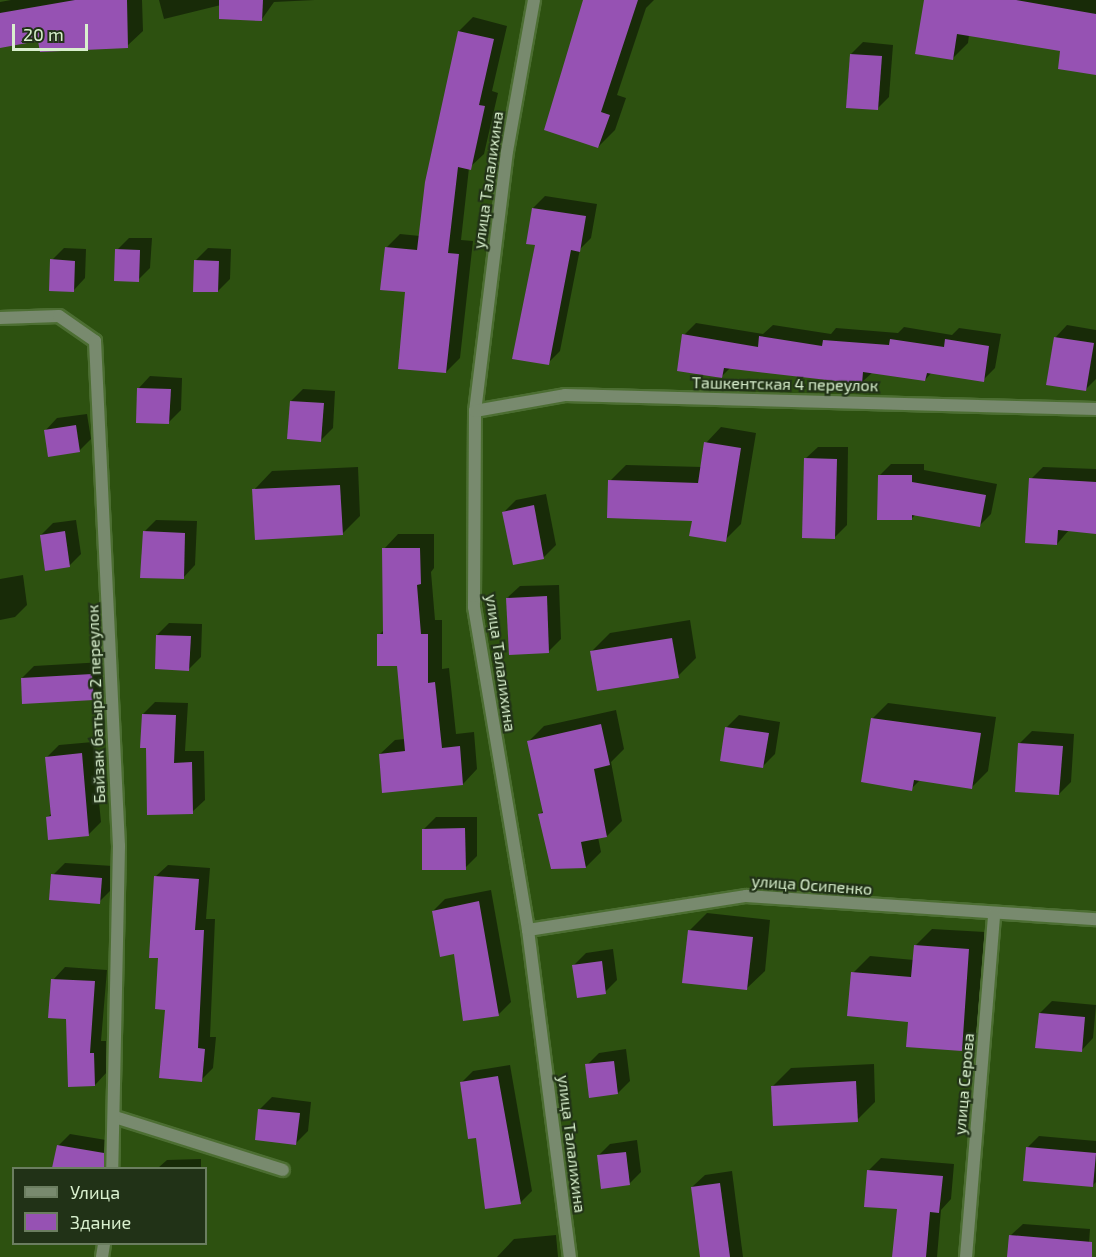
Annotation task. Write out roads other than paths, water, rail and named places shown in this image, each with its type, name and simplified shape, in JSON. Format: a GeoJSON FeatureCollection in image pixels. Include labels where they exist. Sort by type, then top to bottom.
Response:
{"type":"FeatureCollection","features":[{"type":"Feature","properties":{"kind":"street","name":"улица Талалихина"},"geometry":{"type":"LineString","coordinates":[[534,0],[507,151],[475,411],[474,607],[528,930],[570,1257]]}},
{"type":"Feature","properties":{"kind":"street","name":"Байзак батыра 2 переулок"},"geometry":{"type":"LineString","coordinates":[[0,318],[59,316],[95,341],[118,846],[115,1117],[112,1167]]}},
{"type":"Feature","properties":{"kind":"street","name":"Ташкентская 4 переулок"},"geometry":{"type":"LineString","coordinates":[[475,411],[565,395],[1096,409]]}},
{"type":"Feature","properties":{"kind":"street","name":"улица Осипенко"},"geometry":{"type":"LineString","coordinates":[[528,930],[746,896],[1096,919]]}},
{"type":"Feature","properties":{"kind":"street","name":"улица Серова"},"geometry":{"type":"LineString","coordinates":[[966,1257],[994,914]]}},
{"type":"Feature","properties":{"kind":"street"},"geometry":{"type":"LineString","coordinates":[[115,1117],[283,1170]]}}]}
